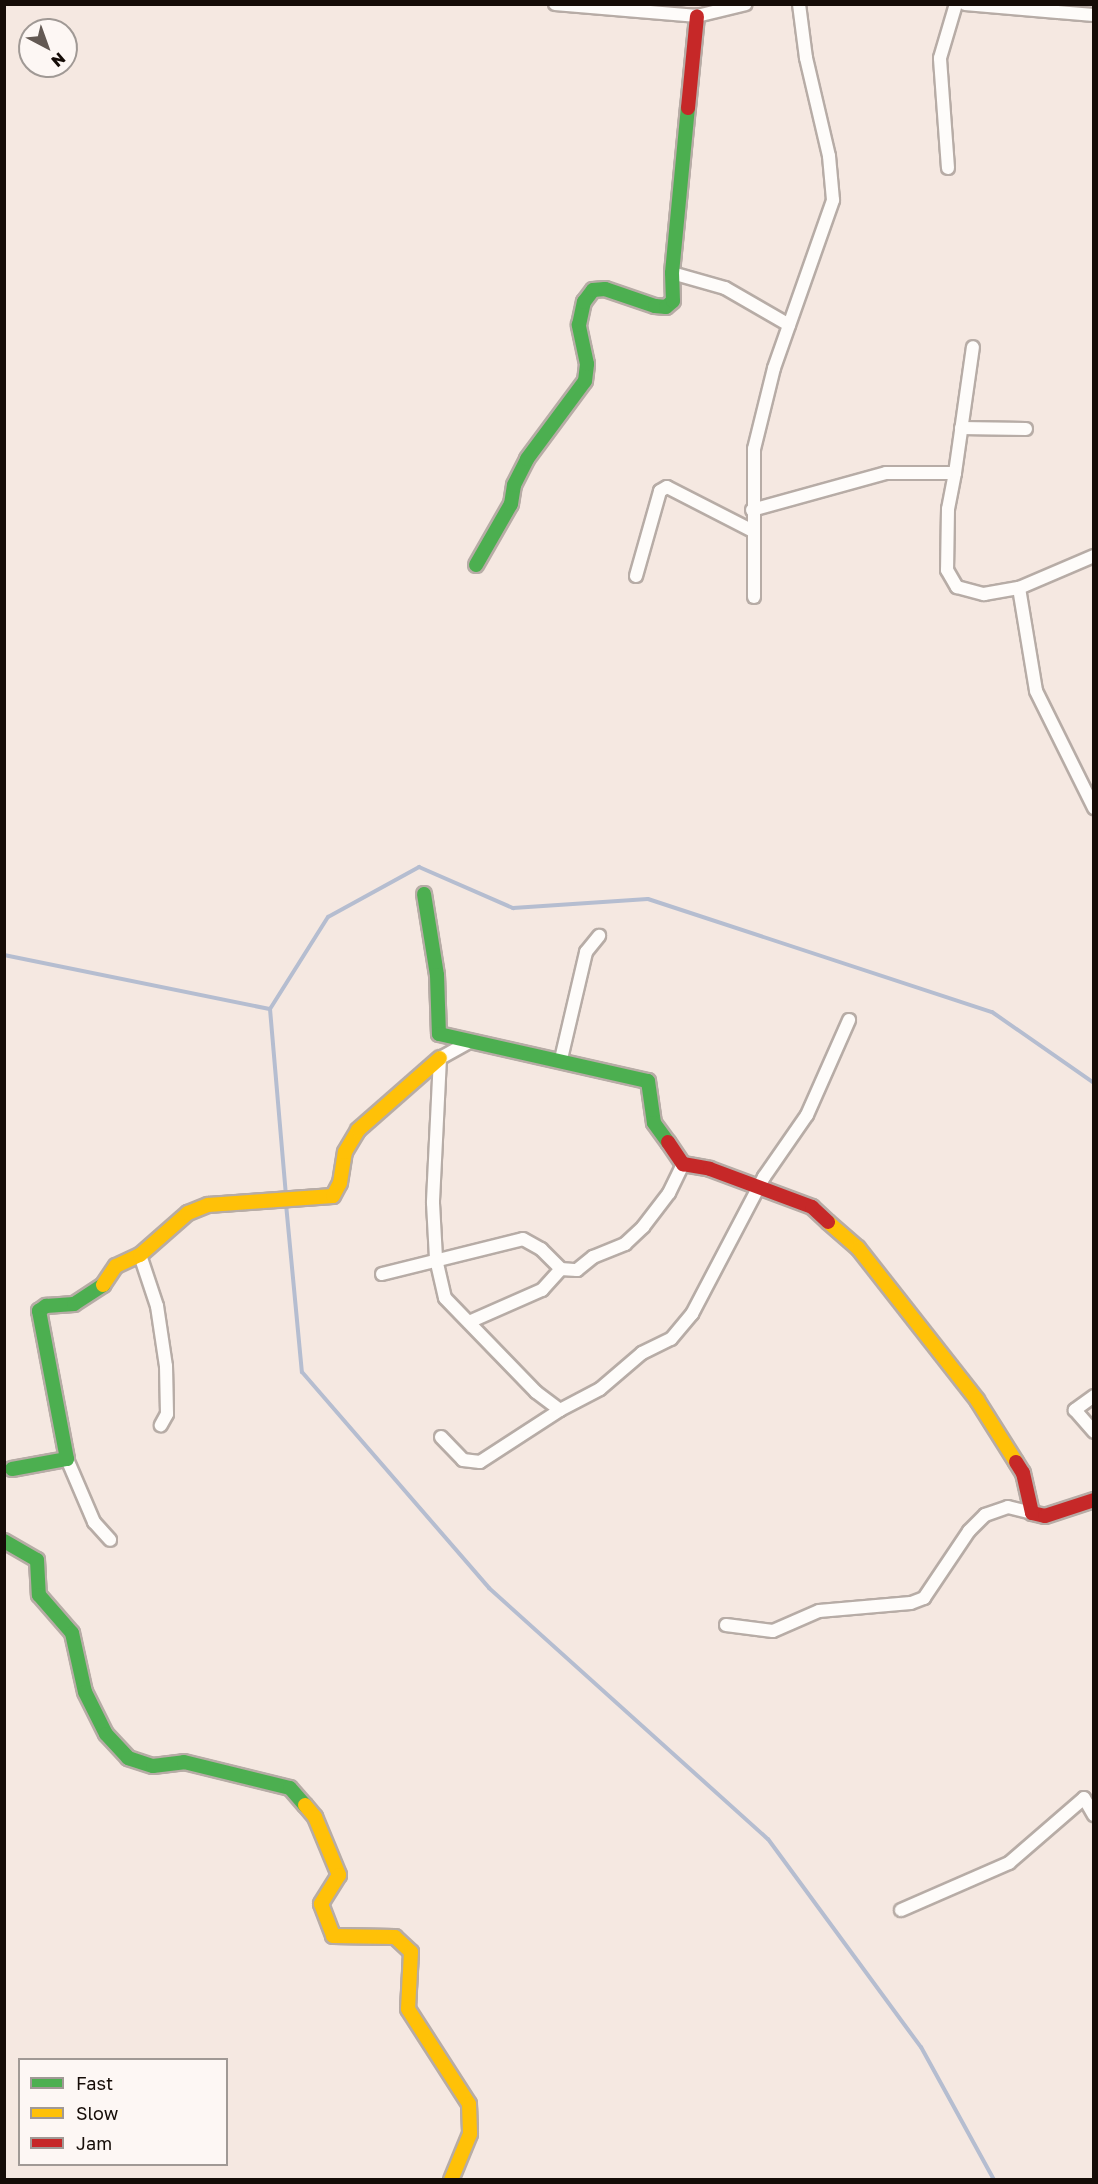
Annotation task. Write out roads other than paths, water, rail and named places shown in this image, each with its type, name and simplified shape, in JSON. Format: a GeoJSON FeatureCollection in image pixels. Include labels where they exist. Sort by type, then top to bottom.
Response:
{"type":"FeatureCollection","features":[{"type":"Feature","properties":{"kind":"street"},"geometry":{"type":"LineString","coordinates":[[560,6],[697,16],[746,4]]}},
{"type":"Feature","properties":{"kind":"street"},"geometry":{"type":"LineString","coordinates":[[754,597],[751,530],[754,449],[774,368],[833,200],[829,156],[806,58],[799,4]]}},
{"type":"Feature","properties":{"kind":"street"},"geometry":{"type":"LineString","coordinates":[[948,168],[940,58],[956,4]]}},
{"type":"Feature","properties":{"kind":"street"},"geometry":{"type":"LineString","coordinates":[[965,4],[1094,15]]}},
{"type":"Feature","properties":{"kind":"street"},"geometry":{"type":"LineString","coordinates":[[476,565],[506,513],[527,459],[585,381],[587,364],[579,325],[584,302],[593,290],[605,289],[666,307],[673,301],[672,273],[697,16]]}},
{"type":"Feature","properties":{"kind":"street"},"geometry":{"type":"LineString","coordinates":[[672,273],[725,288],[789,325]]}},
{"type":"Feature","properties":{"kind":"street"},"geometry":{"type":"LineString","coordinates":[[973,347],[948,509],[947,570],[951,579],[957,587],[984,594],[1019,588],[1094,556]]}},
{"type":"Feature","properties":{"kind":"street"},"geometry":{"type":"LineString","coordinates":[[962,428],[1026,429]]}},
{"type":"Feature","properties":{"kind":"street"},"geometry":{"type":"LineString","coordinates":[[752,510],[886,472],[955,472]]}},
{"type":"Feature","properties":{"kind":"street"},"geometry":{"type":"LineString","coordinates":[[636,576],[660,490],[667,487],[751,530]]}},
{"type":"Feature","properties":{"kind":"street"},"geometry":{"type":"LineString","coordinates":[[1019,588],[1036,691],[1094,808]]}},
{"type":"Feature","properties":{"kind":"street"},"geometry":{"type":"LineString","coordinates":[[424,894],[437,975],[439,1034],[561,1059],[648,1081],[654,1123],[683,1164],[710,1169],[812,1207],[858,1248],[977,1400],[1023,1473],[1032,1513]]}},
{"type":"Feature","properties":{"kind":"street"},"geometry":{"type":"LineString","coordinates":[[561,1059],[586,952],[599,936]]}},
{"type":"Feature","properties":{"kind":"street"},"geometry":{"type":"LineString","coordinates":[[441,1437],[463,1460],[480,1462],[560,1410],[600,1389],[642,1353],[671,1339],[692,1314],[759,1186],[807,1115],[849,1020]]}},
{"type":"Feature","properties":{"kind":"street"},"geometry":{"type":"LineString","coordinates":[[110,1540],[94,1522],[67,1459],[39,1311],[46,1306],[74,1304],[101,1288],[116,1266],[140,1255],[188,1213],[208,1205],[333,1196],[340,1182],[345,1152],[357,1130],[440,1058],[471,1041]]}},
{"type":"Feature","properties":{"kind":"street"},"geometry":{"type":"LineString","coordinates":[[440,1058],[433,1203],[436,1259],[446,1298],[536,1392],[560,1410]]}},
{"type":"Feature","properties":{"kind":"street"},"geometry":{"type":"LineString","coordinates":[[382,1274],[523,1239],[541,1249],[561,1269],[577,1270],[592,1257],[625,1244],[669,1193],[683,1164]]}},
{"type":"Feature","properties":{"kind":"street"},"geometry":{"type":"LineString","coordinates":[[140,1255],[157,1306],[166,1366],[167,1414],[161,1425]]}},
{"type":"Feature","properties":{"kind":"street"},"geometry":{"type":"LineString","coordinates":[[469,1322],[542,1290],[561,1269]]}},
{"type":"Feature","properties":{"kind":"street"},"geometry":{"type":"LineString","coordinates":[[1094,1396],[1075,1410],[1094,1432]]}},
{"type":"Feature","properties":{"kind":"street"},"geometry":{"type":"LineString","coordinates":[[12,1469],[67,1459]]}},
{"type":"Feature","properties":{"kind":"street"},"geometry":{"type":"LineString","coordinates":[[726,1625],[773,1631],[819,1611],[911,1604],[924,1598],[969,1531],[985,1515],[1008,1507],[1045,1515],[1064,1512],[1094,1500]]}},
{"type":"Feature","properties":{"kind":"street"},"geometry":{"type":"LineString","coordinates":[[4,1541],[37,1560],[39,1595],[72,1633],[85,1692],[106,1734],[128,1758],[153,1766],[184,1762],[290,1788],[315,1818],[339,1875],[321,1904],[333,1936],[395,1937],[411,1952],[408,2009],[469,2104],[470,2134],[451,2180]]}},
{"type":"Feature","properties":{"kind":"street"},"geometry":{"type":"LineString","coordinates":[[901,1910],[1009,1863],[1094,1788]]}},
{"type":"Feature","properties":{"kind":"street"},"geometry":{"type":"LineString","coordinates":[[1084,1798],[1094,1815]]}},
{"type":"Feature","properties":{"kind":"waterway"},"geometry":{"type":"LineString","coordinates":[[4,955],[270,1009],[328,917],[419,867],[513,908],[648,899],[992,1012],[1094,1083]]}},
{"type":"Feature","properties":{"kind":"waterway"},"geometry":{"type":"LineString","coordinates":[[270,1009],[286,1196]]}},
{"type":"Feature","properties":{"kind":"waterway"},"geometry":{"type":"LineString","coordinates":[[286,1204],[302,1372],[489,1588],[768,1839],[921,2047],[994,2180]]}}]}
